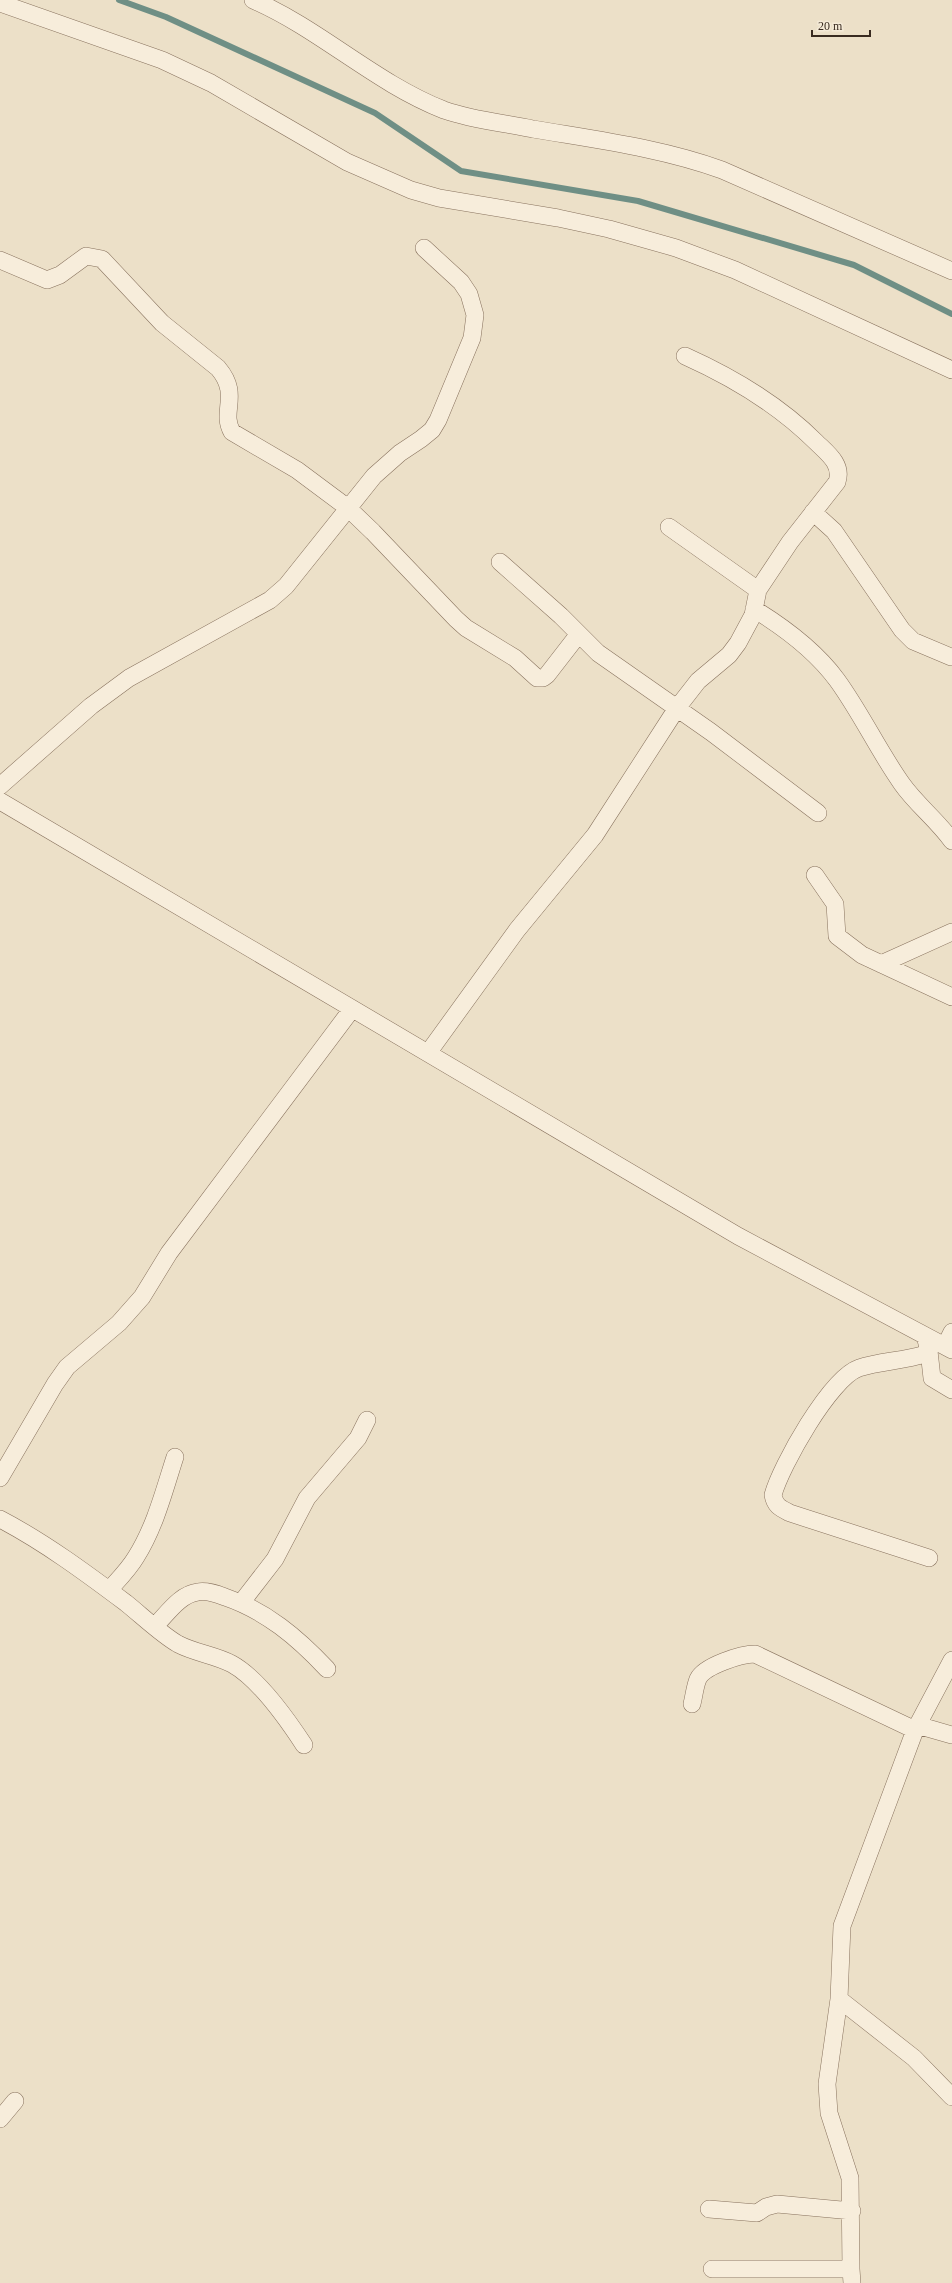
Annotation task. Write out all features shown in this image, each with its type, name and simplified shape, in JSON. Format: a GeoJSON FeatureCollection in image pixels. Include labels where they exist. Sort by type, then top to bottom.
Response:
{"type":"FeatureCollection","features":[{"type":"Feature","properties":{"kind":"street"},"geometry":{"type":"LineString","coordinates":[[253,0],[279,11],[366,68],[427,102],[446,110],[495,122],[685,157],[722,170],[952,271]]}},
{"type":"Feature","properties":{"kind":"street"},"geometry":{"type":"LineString","coordinates":[[0,3],[84,31],[169,63],[211,83],[347,162],[404,188],[439,198],[558,218],[608,229],[696,255],[735,270],[952,370]]}},
{"type":"Feature","properties":{"kind":"street"},"geometry":{"type":"LineString","coordinates":[[0,786],[91,706],[124,682],[158,661],[270,600],[286,586],[374,476],[400,453],[432,430],[438,420],[472,338],[475,315],[469,294],[461,282],[424,248]]}},
{"type":"Feature","properties":{"kind":"street"},"geometry":{"type":"LineString","coordinates":[[0,260],[47,280],[60,275],[86,256],[102,259],[162,323],[218,368],[226,377],[230,385],[229,423],[232,432],[297,470],[348,508],[466,628],[515,658],[537,678],[543,678],[547,675],[578,635]]}},
{"type":"Feature","properties":{"kind":"street"},"geometry":{"type":"LineString","coordinates":[[428,1054],[517,930],[595,835],[677,708],[698,681],[729,654],[738,643],[754,609],[758,590],[813,512],[837,482],[839,471],[834,459],[783,411],[720,372],[685,356]]}},
{"type":"Feature","properties":{"kind":"street"},"geometry":{"type":"LineString","coordinates":[[813,512],[834,531],[902,630],[913,641],[951,657]]}},
{"type":"Feature","properties":{"kind":"street"},"geometry":{"type":"LineString","coordinates":[[669,527],[758,590]]}},
{"type":"Feature","properties":{"kind":"street"},"geometry":{"type":"LineString","coordinates":[[500,562],[562,616],[578,635],[610,662],[677,708],[818,813]]}},
{"type":"Feature","properties":{"kind":"street"},"geometry":{"type":"LineString","coordinates":[[754,609],[791,633],[810,649],[836,679],[901,783],[938,822],[952,841]]}},
{"type":"Feature","properties":{"kind":"street"},"geometry":{"type":"LineString","coordinates":[[0,801],[738,1236],[940,1343]]}},
{"type":"Feature","properties":{"kind":"street"},"geometry":{"type":"LineString","coordinates":[[815,875],[835,904],[837,936],[862,955],[952,997]]}},
{"type":"Feature","properties":{"kind":"street"},"geometry":{"type":"LineString","coordinates":[[881,964],[952,932]]}},
{"type":"Feature","properties":{"kind":"street"},"geometry":{"type":"LineString","coordinates":[[0,1478],[55,1384],[67,1367],[119,1323],[142,1297],[169,1253],[352,1009]]}},
{"type":"Feature","properties":{"kind":"street"},"geometry":{"type":"LineString","coordinates":[[940,1343],[932,1378],[952,1390]]}},
{"type":"Feature","properties":{"kind":"street"},"geometry":{"type":"LineString","coordinates":[[929,1558],[790,1513],[778,1507],[774,1502],[773,1495],[808,1422],[850,1372],[859,1368],[919,1356],[940,1343]]}},
{"type":"Feature","properties":{"kind":"street"},"geometry":{"type":"LineString","coordinates":[[241,1603],[275,1559],[308,1498],[358,1438],[367,1420]]}},
{"type":"Feature","properties":{"kind":"street"},"geometry":{"type":"LineString","coordinates":[[109,1590],[136,1558],[144,1542],[153,1523],[175,1457]]}},
{"type":"Feature","properties":{"kind":"street"},"geometry":{"type":"LineString","coordinates":[[0,1519],[22,1531],[109,1590],[178,1644],[217,1658],[242,1671],[289,1721],[304,1745]]}},
{"type":"Feature","properties":{"kind":"street"},"geometry":{"type":"LineString","coordinates":[[155,1626],[186,1596],[198,1591],[215,1593],[241,1603],[269,1617],[327,1669]]}},
{"type":"Feature","properties":{"kind":"street"},"geometry":{"type":"LineString","coordinates":[[692,1704],[698,1680],[702,1673],[731,1658],[755,1654],[916,1728],[952,1735]]}},
{"type":"Feature","properties":{"kind":"street"},"geometry":{"type":"LineString","coordinates":[[712,2269],[852,2276],[852,2211],[850,2178],[829,2113],[827,2084],[839,1999],[842,1926],[916,1728],[952,1660]]}},
{"type":"Feature","properties":{"kind":"street"},"geometry":{"type":"LineString","coordinates":[[839,1999],[914,2058],[952,2097]]}},
{"type":"Feature","properties":{"kind":"street"},"geometry":{"type":"LineString","coordinates":[[0,2119],[15,2101]]}},
{"type":"Feature","properties":{"kind":"street"},"geometry":{"type":"LineString","coordinates":[[709,2209],[756,2213],[766,2207],[778,2204],[852,2211]]}},
{"type":"Feature","properties":{"kind":"waterway"},"geometry":{"type":"LineString","coordinates":[[119,0],[166,17],[375,113],[461,171],[638,201],[854,265],[952,314]]}}]}
